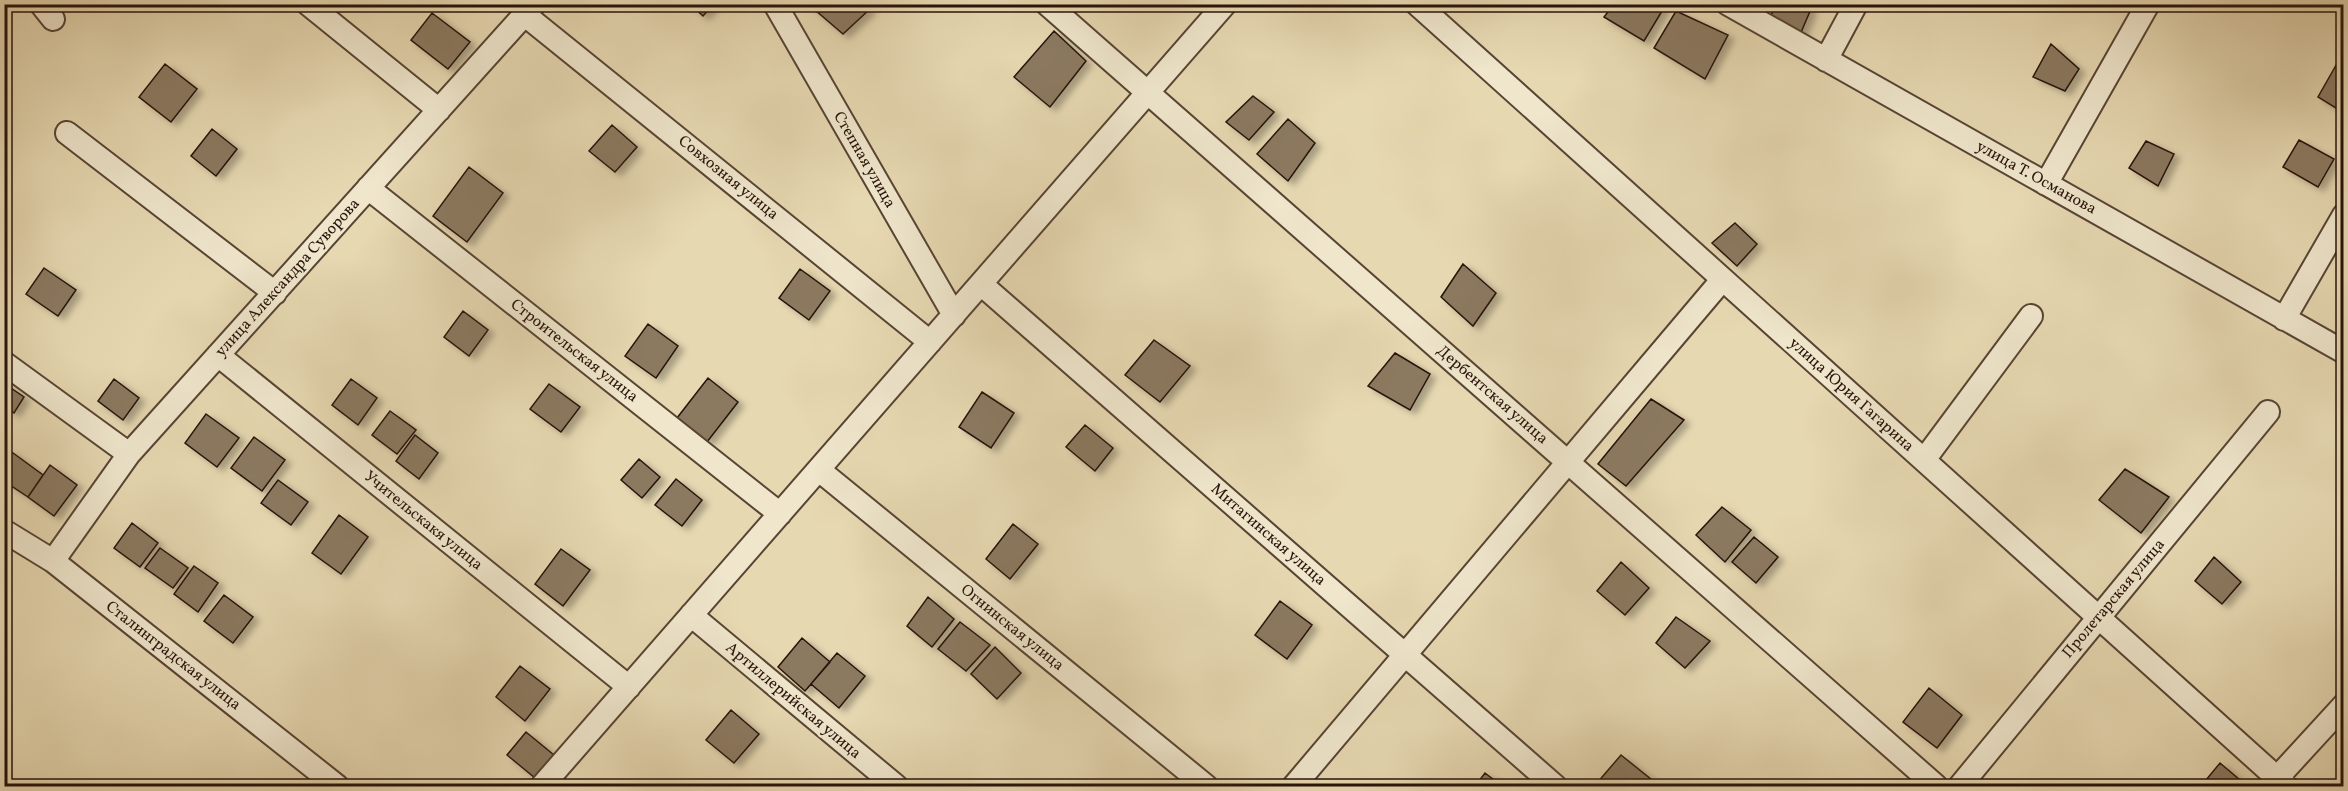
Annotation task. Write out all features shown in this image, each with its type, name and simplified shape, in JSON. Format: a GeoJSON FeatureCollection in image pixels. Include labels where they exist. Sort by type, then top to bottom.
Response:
{"type":"FeatureCollection","features":[{"type":"Feature","properties":{"kind":"street"},"geometry":{"type":"LineString","coordinates":[[308,4],[439,110]]}},
{"type":"Feature","properties":{"kind":"street","name":"Степная улица"},"geometry":{"type":"LineString","coordinates":[[775,4],[954,315]]}},
{"type":"Feature","properties":{"kind":"street","name":"Дербентская улица"},"geometry":{"type":"LineString","coordinates":[[1047,4],[1936,786]]}},
{"type":"Feature","properties":{"kind":"street"},"geometry":{"type":"LineString","coordinates":[[543,786],[1226,4]]}},
{"type":"Feature","properties":{"kind":"street","name":"улица Юрия Гагарина"},"geometry":{"type":"LineString","coordinates":[[1417,4],[2282,782]]}},
{"type":"Feature","properties":{"kind":"street","name":"улица Т. Османова"},"geometry":{"type":"LineString","coordinates":[[1728,4],[2343,352]]}},
{"type":"Feature","properties":{"kind":"street"},"geometry":{"type":"LineString","coordinates":[[1826,60],[1857,4]]}},
{"type":"Feature","properties":{"kind":"street"},"geometry":{"type":"LineString","coordinates":[[2046,184],[2148,4]]}},
{"type":"Feature","properties":{"kind":"street","name":"улица Александра Суворова"},"geometry":{"type":"LineString","coordinates":[[53,561],[129,454],[530,10]]}},
{"type":"Feature","properties":{"kind":"street","name":"Совхозная улица"},"geometry":{"type":"LineString","coordinates":[[530,10],[930,342]]}},
{"type":"Feature","properties":{"kind":"street"},"geometry":{"type":"LineString","coordinates":[[67,134],[274,293]]}},
{"type":"Feature","properties":{"kind":"street","name":"Строительская улица"},"geometry":{"type":"LineString","coordinates":[[368,188],[780,514]]}},
{"type":"Feature","properties":{"kind":"street"},"geometry":{"type":"LineString","coordinates":[[2284,319],[2343,215]]}},
{"type":"Feature","properties":{"kind":"street"},"geometry":{"type":"LineString","coordinates":[[1294,786],[1722,280]]}},
{"type":"Feature","properties":{"kind":"street","name":"Митагинская улица"},"geometry":{"type":"LineString","coordinates":[[981,284],[1555,786]]}},
{"type":"Feature","properties":{"kind":"street"},"geometry":{"type":"LineString","coordinates":[[1924,460],[2031,315]]}},
{"type":"Feature","properties":{"kind":"street","name":"Учительскакя улица"},"geometry":{"type":"LineString","coordinates":[[218,356],[629,687]]}},
{"type":"Feature","properties":{"kind":"street"},"geometry":{"type":"LineString","coordinates":[[4,363],[129,454]]}},
{"type":"Feature","properties":{"kind":"street","name":"Пролетарская улица"},"geometry":{"type":"LineString","coordinates":[[1960,786],[2268,412]]}},
{"type":"Feature","properties":{"kind":"street","name":"Огнинская улица"},"geometry":{"type":"LineString","coordinates":[[819,470],[1206,786]]}},
{"type":"Feature","properties":{"kind":"street","name":"Сталинградская улица"},"geometry":{"type":"LineString","coordinates":[[4,531],[53,561],[337,786]]}},
{"type":"Feature","properties":{"kind":"street","name":"Артиллерийская улица"},"geometry":{"type":"LineString","coordinates":[[691,615],[896,786]]}},
{"type":"Feature","properties":{"kind":"street"},"geometry":{"type":"LineString","coordinates":[[2282,782],[2343,705]]}},
{"type":"Feature","properties":{"kind":"building"},"geometry":{"type":"Polygon","coordinates":[[[690,4],[714,4],[703,16],[690,4]]]}},
{"type":"Feature","properties":{"kind":"building"},"geometry":{"type":"Polygon","coordinates":[[[808,4],[866,4],[870,9],[843,34],[808,4]]]}},
{"type":"Feature","properties":{"kind":"building"},"geometry":{"type":"Polygon","coordinates":[[[1614,4],[1663,4],[1665,6],[1644,41],[1604,17],[1614,4]]]}},
{"type":"Feature","properties":{"kind":"building"},"geometry":{"type":"Polygon","coordinates":[[[1777,4],[1803,4],[1811,9],[1799,37],[1768,21],[1777,4]]]}},
{"type":"Feature","properties":{"kind":"building"},"geometry":{"type":"Polygon","coordinates":[[[1676,11],[1728,35],[1705,79],[1654,48],[1676,11]]]}},
{"type":"Feature","properties":{"kind":"building"},"geometry":{"type":"Polygon","coordinates":[[[432,13],[470,42],[448,69],[411,40],[432,13]]]}},
{"type":"Feature","properties":{"kind":"building"},"geometry":{"type":"Polygon","coordinates":[[[1054,31],[1086,61],[1050,107],[1014,77],[1054,31]]]}},
{"type":"Feature","properties":{"kind":"building"},"geometry":{"type":"Polygon","coordinates":[[[2051,44],[2079,69],[2065,91],[2033,77],[2051,44]]]}},
{"type":"Feature","properties":{"kind":"building"},"geometry":{"type":"Polygon","coordinates":[[[2339,60],[2344,63],[2344,113],[2318,97],[2339,60]]]}},
{"type":"Feature","properties":{"kind":"building"},"geometry":{"type":"Polygon","coordinates":[[[165,64],[197,89],[171,122],[139,97],[165,64]]]}},
{"type":"Feature","properties":{"kind":"building"},"geometry":{"type":"Polygon","coordinates":[[[1253,96],[1274,112],[1249,140],[1226,122],[1253,96]]]}},
{"type":"Feature","properties":{"kind":"building"},"geometry":{"type":"Polygon","coordinates":[[[1288,119],[1315,143],[1288,181],[1257,154],[1288,119]]]}},
{"type":"Feature","properties":{"kind":"building"},"geometry":{"type":"Polygon","coordinates":[[[612,125],[637,147],[615,172],[589,151],[612,125]]]}},
{"type":"Feature","properties":{"kind":"building"},"geometry":{"type":"Polygon","coordinates":[[[212,129],[237,149],[216,176],[191,156],[212,129]]]}},
{"type":"Feature","properties":{"kind":"building"},"geometry":{"type":"Polygon","coordinates":[[[2299,140],[2334,159],[2318,187],[2283,167],[2299,140]]]}},
{"type":"Feature","properties":{"kind":"building"},"geometry":{"type":"Polygon","coordinates":[[[2146,141],[2174,154],[2158,186],[2129,168],[2146,141]]]}},
{"type":"Feature","properties":{"kind":"building"},"geometry":{"type":"Polygon","coordinates":[[[469,167],[503,193],[467,242],[433,216],[469,167]]]}},
{"type":"Feature","properties":{"kind":"building"},"geometry":{"type":"Polygon","coordinates":[[[1735,223],[1757,244],[1737,266],[1712,243],[1735,223]]]}},
{"type":"Feature","properties":{"kind":"building"},"geometry":{"type":"Polygon","coordinates":[[[1463,264],[1496,293],[1473,326],[1441,297],[1463,264]]]}},
{"type":"Feature","properties":{"kind":"building"},"geometry":{"type":"Polygon","coordinates":[[[44,268],[76,290],[58,316],[26,294],[44,268]]]}},
{"type":"Feature","properties":{"kind":"building"},"geometry":{"type":"Polygon","coordinates":[[[800,269],[830,291],[809,320],[779,298],[800,269]]]}},
{"type":"Feature","properties":{"kind":"building"},"geometry":{"type":"Polygon","coordinates":[[[463,311],[488,330],[469,356],[444,337],[463,311]]]}},
{"type":"Feature","properties":{"kind":"building"},"geometry":{"type":"Polygon","coordinates":[[[648,324],[678,346],[656,378],[625,356],[648,324]]]}},
{"type":"Feature","properties":{"kind":"building"},"geometry":{"type":"Polygon","coordinates":[[[1154,340],[1190,366],[1160,402],[1125,375],[1154,340]]]}},
{"type":"Feature","properties":{"kind":"building"},"geometry":{"type":"Polygon","coordinates":[[[1395,353],[1430,374],[1410,410],[1368,386],[1395,353]]]}},
{"type":"Feature","properties":{"kind":"building"},"geometry":{"type":"Polygon","coordinates":[[[708,378],[738,402],[707,442],[677,418],[708,378]]]}},
{"type":"Feature","properties":{"kind":"building"},"geometry":{"type":"Polygon","coordinates":[[[114,379],[139,398],[123,420],[98,401],[114,379]]]}},
{"type":"Feature","properties":{"kind":"building"},"geometry":{"type":"Polygon","coordinates":[[[351,379],[377,398],[358,425],[332,405],[351,379]]]}},
{"type":"Feature","properties":{"kind":"building"},"geometry":{"type":"Polygon","coordinates":[[[5,384],[24,397],[14,413],[4,406],[5,384]]]}},
{"type":"Feature","properties":{"kind":"building"},"geometry":{"type":"Polygon","coordinates":[[[549,384],[580,407],[561,432],[530,409],[549,384]]]}},
{"type":"Feature","properties":{"kind":"building"},"geometry":{"type":"Polygon","coordinates":[[[982,392],[1014,413],[991,448],[959,427],[982,392]]]}},
{"type":"Feature","properties":{"kind":"building"},"geometry":{"type":"Polygon","coordinates":[[[1651,399],[1684,420],[1626,486],[1598,464],[1651,399]]]}},
{"type":"Feature","properties":{"kind":"building"},"geometry":{"type":"Polygon","coordinates":[[[390,411],[416,430],[397,454],[372,435],[390,411]]]}},
{"type":"Feature","properties":{"kind":"building"},"geometry":{"type":"Polygon","coordinates":[[[206,414],[239,438],[217,467],[185,443],[206,414]]]}},
{"type":"Feature","properties":{"kind":"building"},"geometry":{"type":"Polygon","coordinates":[[[1085,425],[1113,448],[1095,471],[1066,447],[1085,425]]]}},
{"type":"Feature","properties":{"kind":"building"},"geometry":{"type":"Polygon","coordinates":[[[415,435],[438,453],[419,479],[396,461],[415,435]]]}},
{"type":"Feature","properties":{"kind":"building"},"geometry":{"type":"Polygon","coordinates":[[[254,437],[285,460],[262,491],[231,468],[254,437]]]}},
{"type":"Feature","properties":{"kind":"building"},"geometry":{"type":"Polygon","coordinates":[[[9,450],[43,475],[28,497],[4,481],[4,457],[9,450]]]}},
{"type":"Feature","properties":{"kind":"building"},"geometry":{"type":"Polygon","coordinates":[[[639,459],[660,477],[642,498],[621,480],[639,459]]]}},
{"type":"Feature","properties":{"kind":"building"},"geometry":{"type":"Polygon","coordinates":[[[50,465],[77,485],[54,516],[28,497],[50,465]]]}},
{"type":"Feature","properties":{"kind":"building"},"geometry":{"type":"Polygon","coordinates":[[[2125,469],[2169,497],[2141,533],[2099,500],[2125,469]]]}},
{"type":"Feature","properties":{"kind":"building"},"geometry":{"type":"Polygon","coordinates":[[[676,479],[702,500],[682,526],[655,505],[676,479]]]}},
{"type":"Feature","properties":{"kind":"building"},"geometry":{"type":"Polygon","coordinates":[[[278,480],[308,502],[291,525],[261,503],[278,480]]]}},
{"type":"Feature","properties":{"kind":"building"},"geometry":{"type":"Polygon","coordinates":[[[1722,507],[1751,530],[1725,562],[1696,535],[1722,507]]]}},
{"type":"Feature","properties":{"kind":"building"},"geometry":{"type":"Polygon","coordinates":[[[339,515],[368,537],[341,574],[312,553],[339,515]]]}},
{"type":"Feature","properties":{"kind":"building"},"geometry":{"type":"Polygon","coordinates":[[[132,523],[158,543],[140,567],[114,548],[132,523]]]}},
{"type":"Feature","properties":{"kind":"building"},"geometry":{"type":"Polygon","coordinates":[[[1013,524],[1038,544],[1010,579],[986,559],[1013,524]]]}},
{"type":"Feature","properties":{"kind":"building"},"geometry":{"type":"Polygon","coordinates":[[[1754,537],[1778,557],[1756,583],[1732,562],[1754,537]]]}},
{"type":"Feature","properties":{"kind":"building"},"geometry":{"type":"Polygon","coordinates":[[[160,548],[188,568],[173,588],[145,568],[160,548]]]}},
{"type":"Feature","properties":{"kind":"building"},"geometry":{"type":"Polygon","coordinates":[[[561,549],[590,570],[563,606],[535,584],[561,549]]]}},
{"type":"Feature","properties":{"kind":"building"},"geometry":{"type":"Polygon","coordinates":[[[2214,557],[2241,582],[2222,604],[2195,581],[2214,557]]]}},
{"type":"Feature","properties":{"kind":"building"},"geometry":{"type":"Polygon","coordinates":[[[1621,562],[1649,588],[1625,615],[1597,591],[1621,562]]]}},
{"type":"Feature","properties":{"kind":"building"},"geometry":{"type":"Polygon","coordinates":[[[194,566],[218,583],[198,612],[174,594],[194,566]]]}},
{"type":"Feature","properties":{"kind":"building"},"geometry":{"type":"Polygon","coordinates":[[[224,595],[253,617],[233,643],[204,621],[224,595]]]}},
{"type":"Feature","properties":{"kind":"building"},"geometry":{"type":"Polygon","coordinates":[[[928,597],[954,619],[932,647],[907,626],[928,597]]]}},
{"type":"Feature","properties":{"kind":"building"},"geometry":{"type":"Polygon","coordinates":[[[1280,601],[1312,625],[1287,659],[1255,635],[1280,601]]]}},
{"type":"Feature","properties":{"kind":"building"},"geometry":{"type":"Polygon","coordinates":[[[1676,617],[1710,641],[1685,668],[1656,643],[1676,617]]]}},
{"type":"Feature","properties":{"kind":"building"},"geometry":{"type":"Polygon","coordinates":[[[960,622],[990,645],[966,671],[938,649],[960,622]]]}},
{"type":"Feature","properties":{"kind":"building"},"geometry":{"type":"Polygon","coordinates":[[[802,638],[830,662],[805,691],[778,667],[802,638]]]}},
{"type":"Feature","properties":{"kind":"building"},"geometry":{"type":"Polygon","coordinates":[[[995,647],[1021,673],[997,699],[971,674],[995,647]]]}},
{"type":"Feature","properties":{"kind":"building"},"geometry":{"type":"Polygon","coordinates":[[[837,653],[865,676],[839,708],[811,684],[837,653]]]}},
{"type":"Feature","properties":{"kind":"building"},"geometry":{"type":"Polygon","coordinates":[[[520,666],[550,689],[525,721],[496,697],[520,666]]]}},
{"type":"Feature","properties":{"kind":"building"},"geometry":{"type":"Polygon","coordinates":[[[1929,688],[1962,715],[1937,748],[1903,722],[1929,688]]]}},
{"type":"Feature","properties":{"kind":"building"},"geometry":{"type":"Polygon","coordinates":[[[731,710],[759,734],[734,763],[706,740],[731,710]]]}},
{"type":"Feature","properties":{"kind":"building"},"geometry":{"type":"Polygon","coordinates":[[[526,732],[554,755],[535,778],[507,755],[526,732]]]}},
{"type":"Feature","properties":{"kind":"building"},"geometry":{"type":"Polygon","coordinates":[[[1621,755],[1657,784],[1654,786],[1601,786],[1597,783],[1621,755]]]}},
{"type":"Feature","properties":{"kind":"building"},"geometry":{"type":"Polygon","coordinates":[[[2220,763],[2247,786],[2201,786],[2220,763]]]}},
{"type":"Feature","properties":{"kind":"building"},"geometry":{"type":"Polygon","coordinates":[[[1485,773],[1502,786],[1475,786],[1485,773]]]}}]}
